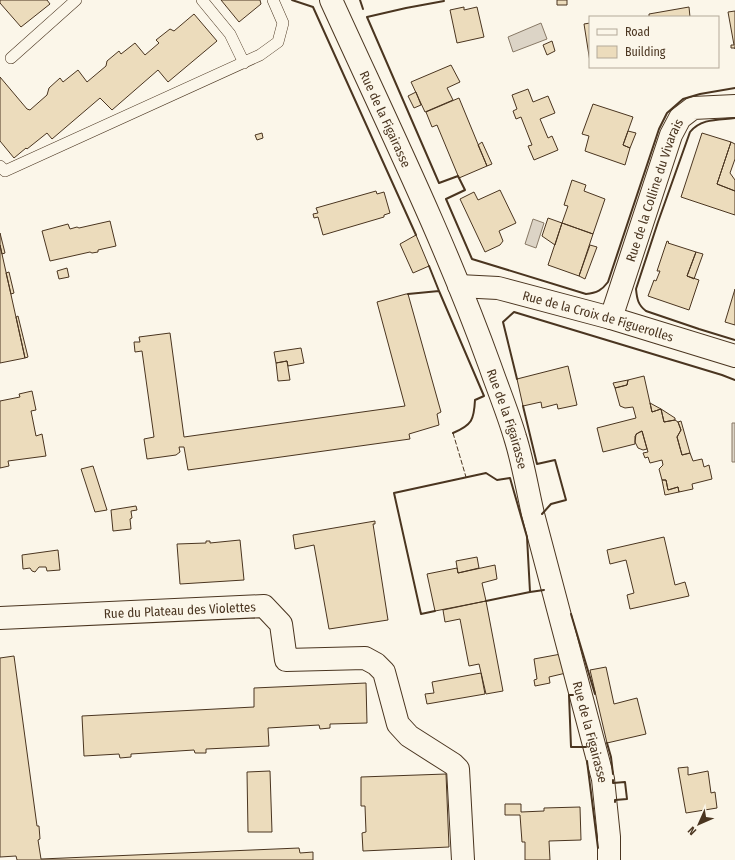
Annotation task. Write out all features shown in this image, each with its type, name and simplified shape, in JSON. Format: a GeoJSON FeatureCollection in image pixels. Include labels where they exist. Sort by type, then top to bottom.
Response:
{"type":"FeatureCollection","features":[{"type":"Feature","properties":{"kind":"street","name":"Rue de la Figairasse"},"geometry":{"type":"LineString","coordinates":[[331,0],[450,260],[515,436],[531,507],[603,779],[609,837],[609,860]]}},
{"type":"Feature","properties":{"kind":"street","name":"Rue de la Colline du Vivarais"},"geometry":{"type":"LineString","coordinates":[[611,318],[671,135],[680,118],[693,108],[735,106]]}},
{"type":"Feature","properties":{"kind":"street","name":"Rue de la Croix de Figuerolles"},"geometry":{"type":"LineString","coordinates":[[460,286],[498,288],[611,318],[735,356]]}},
{"type":"Feature","properties":{"kind":"street","name":"Rue du Plateau des Violettes"},"geometry":{"type":"LineString","coordinates":[[0,618],[264,606],[281,624],[286,660],[365,658],[376,664],[384,672],[398,724],[409,736],[453,764],[458,770],[463,860]]}},
{"type":"Feature","properties":{"kind":"lane"},"geometry":{"type":"LineString","coordinates":[[11,58],[76,0]]}},
{"type":"Feature","properties":{"kind":"lane"},"geometry":{"type":"LineString","coordinates":[[202,0],[230,34],[244,62]]}},
{"type":"Feature","properties":{"kind":"lane"},"geometry":{"type":"LineString","coordinates":[[0,166],[5,171],[260,55],[278,42],[283,23],[274,0]]}},
{"type":"Feature","properties":{"kind":"shaded area"},"geometry":{"type":"Polygon","coordinates":[[[541,23],[547,39],[513,52],[508,37],[541,23]]]}},
{"type":"Feature","properties":{"kind":"shaded area"},"geometry":{"type":"Polygon","coordinates":[[[533,219],[544,223],[536,248],[525,244],[533,219]]]}},
{"type":"Feature","properties":{"kind":"shaded area"},"geometry":{"type":"Polygon","coordinates":[[[732,423],[735,423],[735,462],[732,462],[732,423]]]}},
{"type":"Feature","properties":{"kind":"building"},"geometry":{"type":"Polygon","coordinates":[[[0,0],[47,0],[50,4],[21,27],[0,3],[0,0]]]}},
{"type":"Feature","properties":{"kind":"building"},"geometry":{"type":"Polygon","coordinates":[[[221,0],[260,0],[261,4],[239,22],[221,0]]]}},
{"type":"Feature","properties":{"kind":"building"},"geometry":{"type":"Polygon","coordinates":[[[557,0],[567,0],[567,5],[557,5],[557,0]]]}},
{"type":"Feature","properties":{"kind":"building"},"geometry":{"type":"Polygon","coordinates":[[[464,7],[464,10],[477,7],[484,37],[457,43],[450,10],[464,7]]]}},
{"type":"Feature","properties":{"kind":"building"},"geometry":{"type":"Polygon","coordinates":[[[689,7],[690,16],[649,16],[649,14],[689,7]]]}},
{"type":"Feature","properties":{"kind":"building"},"geometry":{"type":"Polygon","coordinates":[[[735,11],[735,48],[731,48],[731,45],[734,45],[728,12],[735,11]]]}},
{"type":"Feature","properties":{"kind":"building"},"geometry":{"type":"Polygon","coordinates":[[[194,14],[217,41],[168,82],[158,70],[112,110],[100,98],[52,139],[47,133],[14,158],[0,141],[0,77],[27,109],[30,110],[47,95],[49,88],[60,78],[63,82],[78,70],[87,82],[106,66],[107,61],[119,51],[121,54],[135,43],[145,55],[159,43],[156,40],[170,29],[174,31],[194,14]]]}},
{"type":"Feature","properties":{"kind":"building"},"geometry":{"type":"Polygon","coordinates":[[[589,23],[589,56],[584,24],[589,23]]]}},
{"type":"Feature","properties":{"kind":"building"},"geometry":{"type":"Polygon","coordinates":[[[552,41],[555,51],[547,55],[543,45],[552,41]]]}},
{"type":"Feature","properties":{"kind":"building"},"geometry":{"type":"Polygon","coordinates":[[[451,65],[460,82],[447,88],[453,100],[425,112],[411,82],[451,65]]]}},
{"type":"Feature","properties":{"kind":"building"},"geometry":{"type":"Polygon","coordinates":[[[528,89],[533,102],[548,96],[555,113],[540,119],[548,138],[552,136],[558,150],[534,160],[528,146],[532,145],[521,117],[516,119],[513,111],[517,109],[512,95],[528,89]]]}},
{"type":"Feature","properties":{"kind":"building"},"geometry":{"type":"Polygon","coordinates":[[[416,92],[421,105],[414,108],[408,96],[416,92]]]}},
{"type":"Feature","properties":{"kind":"building"},"geometry":{"type":"Polygon","coordinates":[[[459,98],[487,166],[459,178],[437,125],[432,127],[426,112],[459,98]]]}},
{"type":"Feature","properties":{"kind":"building"},"geometry":{"type":"Polygon","coordinates":[[[593,104],[633,117],[623,145],[630,148],[625,165],[585,151],[589,136],[582,134],[593,104]]]}},
{"type":"Feature","properties":{"kind":"building"},"geometry":{"type":"Polygon","coordinates":[[[628,131],[636,133],[630,148],[623,145],[628,131]]]}},
{"type":"Feature","properties":{"kind":"building"},"geometry":{"type":"Polygon","coordinates":[[[262,133],[263,138],[257,140],[255,135],[262,133]]]}},
{"type":"Feature","properties":{"kind":"building"},"geometry":{"type":"Polygon","coordinates":[[[702,133],[731,142],[717,184],[735,191],[735,215],[681,197],[702,133]]]}},
{"type":"Feature","properties":{"kind":"building"},"geometry":{"type":"Polygon","coordinates":[[[482,142],[492,164],[487,166],[478,145],[482,142]]]}},
{"type":"Feature","properties":{"kind":"building"},"geometry":{"type":"Polygon","coordinates":[[[731,142],[735,144],[735,159],[730,173],[735,180],[735,191],[717,184],[731,142]]]}},
{"type":"Feature","properties":{"kind":"building"},"geometry":{"type":"Polygon","coordinates":[[[572,180],[586,185],[584,191],[605,199],[593,234],[562,223],[568,206],[564,205],[572,180]]]}},
{"type":"Feature","properties":{"kind":"building"},"geometry":{"type":"Polygon","coordinates":[[[500,190],[516,223],[499,231],[503,241],[500,245],[485,252],[460,199],[474,192],[478,200],[500,190]]]}},
{"type":"Feature","properties":{"kind":"building"},"geometry":{"type":"Polygon","coordinates":[[[376,191],[377,194],[384,192],[390,213],[384,215],[384,217],[323,235],[318,217],[314,218],[313,214],[318,213],[316,208],[376,191]]]}},
{"type":"Feature","properties":{"kind":"building"},"geometry":{"type":"Polygon","coordinates":[[[548,218],[562,223],[555,245],[542,236],[548,218]]]}},
{"type":"Feature","properties":{"kind":"building"},"geometry":{"type":"Polygon","coordinates":[[[110,221],[116,246],[98,250],[98,252],[90,252],[50,261],[42,231],[68,224],[70,229],[110,221]]]}},
{"type":"Feature","properties":{"kind":"building"},"geometry":{"type":"Polygon","coordinates":[[[562,223],[593,234],[579,276],[548,265],[562,223]]]}},
{"type":"Feature","properties":{"kind":"building"},"geometry":{"type":"Polygon","coordinates":[[[0,233],[5,253],[2,254],[0,245],[0,233]]]}},
{"type":"Feature","properties":{"kind":"building"},"geometry":{"type":"Polygon","coordinates":[[[416,235],[429,266],[413,273],[400,244],[416,235]]]}},
{"type":"Feature","properties":{"kind":"building"},"geometry":{"type":"Polygon","coordinates":[[[667,241],[669,242],[668,243],[696,252],[687,276],[699,280],[689,310],[648,296],[654,280],[656,281],[660,271],[657,271],[667,241]]]}},
{"type":"Feature","properties":{"kind":"building"},"geometry":{"type":"Polygon","coordinates":[[[0,245],[25,358],[0,363],[0,245]]]}},
{"type":"Feature","properties":{"kind":"building"},"geometry":{"type":"Polygon","coordinates":[[[590,245],[597,247],[585,279],[579,276],[590,245]]]}},
{"type":"Feature","properties":{"kind":"building"},"geometry":{"type":"Polygon","coordinates":[[[696,252],[703,254],[694,279],[687,276],[696,252]]]}},
{"type":"Feature","properties":{"kind":"building"},"geometry":{"type":"Polygon","coordinates":[[[67,268],[69,277],[59,279],[57,271],[67,268]]]}},
{"type":"Feature","properties":{"kind":"building"},"geometry":{"type":"Polygon","coordinates":[[[9,272],[14,293],[11,294],[6,273],[9,272]]]}},
{"type":"Feature","properties":{"kind":"building"},"geometry":{"type":"Polygon","coordinates":[[[735,289],[735,325],[725,322],[735,289]]]}},
{"type":"Feature","properties":{"kind":"building"},"geometry":{"type":"Polygon","coordinates":[[[408,294],[441,412],[437,414],[439,425],[409,434],[410,439],[188,470],[184,447],[179,447],[180,452],[176,455],[147,459],[144,439],[154,437],[142,351],[135,352],[134,342],[140,342],[139,337],[170,333],[184,437],[405,406],[377,302],[408,294]]]}},
{"type":"Feature","properties":{"kind":"building"},"geometry":{"type":"Polygon","coordinates":[[[18,316],[28,357],[25,358],[16,317],[18,316]]]}},
{"type":"Feature","properties":{"kind":"building"},"geometry":{"type":"Polygon","coordinates":[[[301,348],[304,363],[288,366],[287,361],[276,363],[274,352],[301,348]]]}},
{"type":"Feature","properties":{"kind":"building"},"geometry":{"type":"Polygon","coordinates":[[[287,361],[290,380],[278,381],[276,363],[287,361]]]}},
{"type":"Feature","properties":{"kind":"building"},"geometry":{"type":"Polygon","coordinates":[[[568,366],[577,405],[558,409],[557,404],[542,408],[541,402],[523,406],[517,379],[568,366]]]}},
{"type":"Feature","properties":{"kind":"building"},"geometry":{"type":"Polygon","coordinates":[[[644,376],[652,412],[661,409],[664,422],[675,420],[678,422],[681,430],[677,437],[682,455],[690,453],[693,461],[702,459],[704,467],[709,465],[712,479],[692,484],[693,489],[679,492],[678,487],[668,490],[666,480],[662,480],[659,469],[663,465],[662,460],[650,463],[648,457],[645,458],[643,453],[648,452],[642,431],[635,436],[635,444],[603,452],[597,428],[636,418],[633,407],[625,408],[620,406],[615,388],[627,385],[628,380],[644,376]]]}},
{"type":"Feature","properties":{"kind":"building"},"geometry":{"type":"Polygon","coordinates":[[[628,380],[627,385],[615,388],[613,383],[628,380]]]}},
{"type":"Feature","properties":{"kind":"building"},"geometry":{"type":"Polygon","coordinates":[[[32,391],[36,410],[31,411],[36,436],[42,434],[46,456],[8,461],[9,466],[0,468],[0,401],[20,397],[19,394],[32,391]]]}},
{"type":"Feature","properties":{"kind":"building"},"geometry":{"type":"Polygon","coordinates":[[[650,403],[661,409],[652,412],[650,403]]]}},
{"type":"Feature","properties":{"kind":"building"},"geometry":{"type":"Polygon","coordinates":[[[661,409],[675,418],[675,420],[664,422],[661,409]]]}},
{"type":"Feature","properties":{"kind":"building"},"geometry":{"type":"Polygon","coordinates":[[[681,421],[690,453],[682,455],[677,437],[681,430],[678,422],[681,421]]]}},
{"type":"Feature","properties":{"kind":"building"},"geometry":{"type":"Polygon","coordinates":[[[642,431],[647,449],[643,450],[638,448],[635,442],[636,434],[642,431]]]}},
{"type":"Feature","properties":{"kind":"building"},"geometry":{"type":"Polygon","coordinates":[[[93,466],[107,510],[95,512],[81,469],[93,466]]]}},
{"type":"Feature","properties":{"kind":"building"},"geometry":{"type":"Polygon","coordinates":[[[662,480],[666,480],[668,490],[678,487],[679,492],[665,495],[662,480]]]}},
{"type":"Feature","properties":{"kind":"building"},"geometry":{"type":"Polygon","coordinates":[[[136,506],[137,510],[131,511],[131,529],[113,531],[111,510],[136,506]]]}},
{"type":"Feature","properties":{"kind":"building"},"geometry":{"type":"Polygon","coordinates":[[[375,521],[375,524],[373,524],[388,620],[329,629],[314,545],[295,549],[293,535],[375,521]]]}},
{"type":"Feature","properties":{"kind":"building"},"geometry":{"type":"Polygon","coordinates":[[[664,537],[675,585],[685,582],[689,596],[630,609],[627,595],[634,593],[626,560],[610,564],[607,550],[664,537]]]}},
{"type":"Feature","properties":{"kind":"building"},"geometry":{"type":"Polygon","coordinates":[[[240,540],[244,580],[180,584],[177,544],[240,540]]]}},
{"type":"Feature","properties":{"kind":"building"},"geometry":{"type":"Polygon","coordinates":[[[58,550],[60,570],[47,571],[46,567],[39,567],[35,572],[30,568],[23,569],[22,555],[58,550]]]}},
{"type":"Feature","properties":{"kind":"building"},"geometry":{"type":"Polygon","coordinates":[[[477,557],[479,568],[458,573],[456,561],[477,557]]]}},
{"type":"Feature","properties":{"kind":"building"},"geometry":{"type":"Polygon","coordinates":[[[495,565],[497,579],[482,583],[486,601],[435,611],[427,574],[457,568],[458,573],[495,565]]]}},
{"type":"Feature","properties":{"kind":"building"},"geometry":{"type":"Polygon","coordinates":[[[486,601],[503,691],[486,694],[479,664],[469,666],[460,619],[445,622],[443,610],[486,601]]]}},
{"type":"Feature","properties":{"kind":"building"},"geometry":{"type":"Polygon","coordinates":[[[561,654],[566,673],[549,677],[550,683],[535,686],[534,680],[537,679],[534,659],[561,654]]]}},
{"type":"Feature","properties":{"kind":"building"},"geometry":{"type":"Polygon","coordinates":[[[14,656],[37,826],[39,826],[40,839],[38,840],[41,859],[299,848],[300,853],[313,852],[313,860],[17,860],[16,856],[0,857],[0,658],[14,656]]]}},
{"type":"Feature","properties":{"kind":"building"},"geometry":{"type":"Polygon","coordinates":[[[606,667],[614,704],[637,698],[646,734],[607,743],[590,670],[606,667]]]}},
{"type":"Feature","properties":{"kind":"building"},"geometry":{"type":"Polygon","coordinates":[[[481,673],[485,694],[427,704],[425,694],[434,693],[432,682],[481,673]]]}},
{"type":"Feature","properties":{"kind":"building"},"geometry":{"type":"Polygon","coordinates":[[[366,683],[367,723],[330,724],[330,728],[320,729],[319,725],[268,728],[269,746],[206,749],[206,753],[195,753],[194,750],[131,754],[131,757],[120,758],[119,754],[84,756],[82,716],[254,707],[254,688],[366,683]]]}},
{"type":"Feature","properties":{"kind":"building"},"geometry":{"type":"Polygon","coordinates":[[[688,767],[688,775],[708,771],[711,793],[715,792],[717,808],[686,813],[678,768],[688,767]]]}},
{"type":"Feature","properties":{"kind":"building"},"geometry":{"type":"Polygon","coordinates":[[[270,771],[272,832],[248,832],[247,772],[270,771]]]}},
{"type":"Feature","properties":{"kind":"building"},"geometry":{"type":"Polygon","coordinates":[[[446,774],[449,847],[363,851],[362,833],[366,832],[365,806],[361,806],[361,777],[446,774]]]}},
{"type":"Feature","properties":{"kind":"building"},"geometry":{"type":"Polygon","coordinates":[[[505,804],[521,804],[521,812],[544,811],[544,808],[580,807],[581,840],[549,841],[550,860],[525,860],[525,842],[522,842],[520,815],[505,815],[505,804]]]}},
{"type":"Feature","properties":{"kind":"fence"},"geometry":{"type":"LineString","coordinates":[[453,433],[466,477]]}},
{"type":"Feature","properties":{"kind":"wall"},"geometry":{"type":"LineString","coordinates":[[292,0],[313,7],[416,235]]}},
{"type":"Feature","properties":{"kind":"wall"},"geometry":{"type":"LineString","coordinates":[[360,0],[363,9]]}},
{"type":"Feature","properties":{"kind":"wall"},"geometry":{"type":"LineString","coordinates":[[444,1],[367,17],[439,183],[458,176],[465,190],[446,199],[472,259],[586,294],[599,291],[608,282],[659,129],[667,113],[683,99],[700,94],[735,88]]}},
{"type":"Feature","properties":{"kind":"wall"},"geometry":{"type":"LineString","coordinates":[[735,118],[705,122],[694,127],[690,132],[636,289],[638,302],[646,311],[735,340]]}},
{"type":"Feature","properties":{"kind":"wall"},"geometry":{"type":"LineString","coordinates":[[429,266],[439,291]]}},
{"type":"Feature","properties":{"kind":"wall"},"geometry":{"type":"LineString","coordinates":[[408,294],[439,291],[484,396],[475,400],[474,412],[471,421],[453,433]]}},
{"type":"Feature","properties":{"kind":"wall"},"geometry":{"type":"LineString","coordinates":[[517,379],[503,322],[514,312],[735,380]]}},
{"type":"Feature","properties":{"kind":"wall"},"geometry":{"type":"LineString","coordinates":[[523,406],[537,464],[555,460],[566,500],[551,504],[542,514]]}},
{"type":"Feature","properties":{"kind":"wall"},"geometry":{"type":"LineString","coordinates":[[435,611],[421,614],[394,493],[486,473],[497,480],[510,478],[527,537],[530,592],[486,601]]}},
{"type":"Feature","properties":{"kind":"wall"},"geometry":{"type":"LineString","coordinates":[[530,592],[544,590]]}},
{"type":"Feature","properties":{"kind":"wall"},"geometry":{"type":"LineString","coordinates":[[571,614],[595,694]]}},
{"type":"Feature","properties":{"kind":"wall"},"geometry":{"type":"LineString","coordinates":[[573,695],[569,695],[571,747],[586,747]]}},
{"type":"Feature","properties":{"kind":"wall"},"geometry":{"type":"LineString","coordinates":[[607,743],[611,757],[613,774]]}},
{"type":"Feature","properties":{"kind":"wall"},"geometry":{"type":"LineString","coordinates":[[587,761],[598,848]]}},
{"type":"Feature","properties":{"kind":"wall"},"geometry":{"type":"LineString","coordinates":[[613,780],[613,783],[625,782],[627,799],[615,800],[615,802]]}}]}
